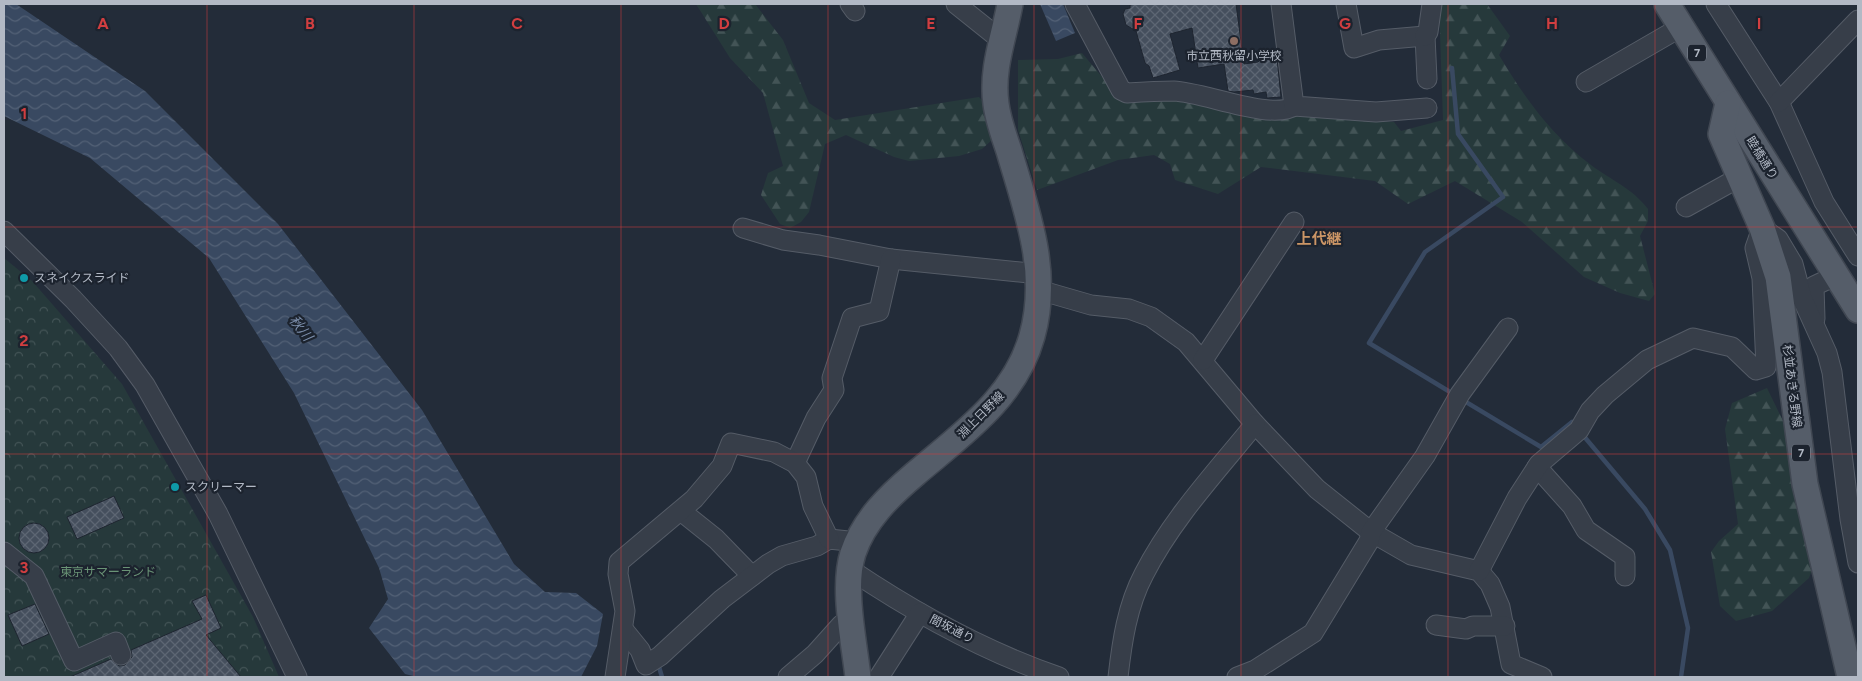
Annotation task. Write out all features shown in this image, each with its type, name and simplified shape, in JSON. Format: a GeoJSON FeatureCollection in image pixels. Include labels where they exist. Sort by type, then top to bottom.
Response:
{"type":"FeatureCollection","features":[{"type":"Feature","properties":{"kind":"main road","name":"淵上日野線"},"geometry":{"type":"LineString","coordinates":[[858,677],[852,622],[851,570],[852,555],[858,542],[872,517],[891,495],[982,418],[1008,388],[1018,373],[1032,336],[1039,282],[1035,240],[996,102],[996,74],[1001,40],[1010,4]]}},
{"type":"Feature","properties":{"kind":"main road","name":"睦橋通り"},"geometry":{"type":"LineString","coordinates":[[1667,4],[1858,310]]}},
{"type":"Feature","properties":{"kind":"main road","name":"杉並あきる野線"},"geometry":{"type":"LineString","coordinates":[[1728,103],[1721,134],[1762,228],[1778,276],[1805,484],[1850,677]]}},
{"type":"Feature","properties":{"kind":"street"},"geometry":{"type":"LineString","coordinates":[[956,4],[1001,40]]}},
{"type":"Feature","properties":{"kind":"street"},"geometry":{"type":"LineString","coordinates":[[1075,4],[1121,90],[1127,93],[1174,91],[1212,98],[1249,108],[1289,109],[1294,106],[1376,112],[1427,108]]}},
{"type":"Feature","properties":{"kind":"street"},"geometry":{"type":"LineString","coordinates":[[1281,4],[1294,106]]}},
{"type":"Feature","properties":{"kind":"street"},"geometry":{"type":"LineString","coordinates":[[1346,4],[1354,48],[1378,40],[1425,36]]}},
{"type":"Feature","properties":{"kind":"street"},"geometry":{"type":"LineString","coordinates":[[1427,79],[1425,36],[1428,32],[1432,4]]}},
{"type":"Feature","properties":{"kind":"street"},"geometry":{"type":"LineString","coordinates":[[1719,7],[1779,102],[1824,202],[1855,244]]}},
{"type":"Feature","properties":{"kind":"street"},"geometry":{"type":"LineString","coordinates":[[1779,102],[1858,20]]}},
{"type":"Feature","properties":{"kind":"street"},"geometry":{"type":"LineString","coordinates":[[1586,82],[1682,27]]}},
{"type":"Feature","properties":{"kind":"street"},"geometry":{"type":"LineString","coordinates":[[1686,207],[1740,177]]}},
{"type":"Feature","properties":{"kind":"street"},"geometry":{"type":"LineString","coordinates":[[1203,360],[1294,222]]}},
{"type":"Feature","properties":{"kind":"street"},"geometry":{"type":"LineString","coordinates":[[743,228],[783,240],[819,244],[891,260],[1039,282],[1091,305],[1129,309],[1151,317],[1186,342],[1255,424],[1317,489],[1371,532],[1411,555],[1479,572],[1494,591],[1504,626],[1511,664],[1542,677]]}},
{"type":"Feature","properties":{"kind":"street"},"geometry":{"type":"LineString","coordinates":[[1479,572],[1516,498],[1537,467],[1579,430],[1590,411],[1612,388],[1647,360],[1693,338],[1732,347],[1756,370],[1766,367],[1762,278],[1755,248],[1762,228],[1778,239],[1793,264],[1802,298],[1827,353],[1832,372],[1857,554]]}},
{"type":"Feature","properties":{"kind":"street"},"geometry":{"type":"LineString","coordinates":[[4,231],[73,299],[118,348],[145,385],[218,514],[297,677]]}},
{"type":"Feature","properties":{"kind":"street"},"geometry":{"type":"LineString","coordinates":[[795,463],[816,418],[834,390],[832,378],[852,318],[879,311],[891,260]]}},
{"type":"Feature","properties":{"kind":"street"},"geometry":{"type":"LineString","coordinates":[[1815,328],[1814,286],[1836,276]]}},
{"type":"Feature","properties":{"kind":"street"},"geometry":{"type":"LineString","coordinates":[[1237,677],[1255,670],[1313,633],[1369,541],[1371,532],[1425,456],[1457,398],[1508,328]]}},
{"type":"Feature","properties":{"kind":"street"},"geometry":{"type":"LineString","coordinates":[[1118,677],[1121,645],[1144,574],[1181,516],[1255,424]]}},
{"type":"Feature","properties":{"kind":"street"},"geometry":{"type":"LineString","coordinates":[[615,677],[625,610],[618,574],[619,562],[681,511],[722,466],[731,443],[774,452],[795,463],[806,478],[813,506],[829,539]]}},
{"type":"Feature","properties":{"kind":"street"},"geometry":{"type":"LineString","coordinates":[[1537,467],[1572,506],[1586,530],[1626,557],[1625,576]]}},
{"type":"Feature","properties":{"kind":"street"},"geometry":{"type":"LineString","coordinates":[[681,511],[716,539],[752,576]]}},
{"type":"Feature","properties":{"kind":"street"},"geometry":{"type":"LineString","coordinates":[[623,629],[640,650],[646,665],[660,656],[722,599],[782,556],[817,546],[829,539],[858,542]]}},
{"type":"Feature","properties":{"kind":"street"},"geometry":{"type":"LineString","coordinates":[[4,552],[34,576],[74,661],[116,642],[121,655]]}},
{"type":"Feature","properties":{"kind":"street","name":"間坂通り"},"geometry":{"type":"LineString","coordinates":[[851,570],[889,597],[920,613],[1016,661],[1060,677]]}},
{"type":"Feature","properties":{"kind":"street"},"geometry":{"type":"LineString","coordinates":[[880,677],[920,613]]}},
{"type":"Feature","properties":{"kind":"street"},"geometry":{"type":"LineString","coordinates":[[788,677],[815,654],[841,624],[852,622]]}},
{"type":"Feature","properties":{"kind":"street"},"geometry":{"type":"LineString","coordinates":[[1436,626],[1466,629],[1473,626],[1504,626]]}},
{"type":"Feature","properties":{"kind":"green space"},"geometry":{"type":"Polygon","coordinates":[[[696,4],[755,4],[783,40],[809,103],[835,120],[979,97],[991,110],[993,139],[982,149],[959,156],[909,161],[894,157],[846,135],[825,144],[809,212],[801,222],[790,228],[780,224],[761,195],[768,173],[783,166],[763,93],[730,58],[696,4]]]}},
{"type":"Feature","properties":{"kind":"green space"},"geometry":{"type":"Polygon","coordinates":[[[1439,4],[1487,4],[1510,36],[1499,55],[1518,86],[1539,114],[1563,141],[1599,171],[1635,195],[1648,209],[1648,221],[1640,236],[1655,294],[1649,301],[1620,293],[1584,277],[1522,222],[1455,181],[1408,204],[1375,181],[1261,167],[1218,194],[1175,180],[1170,164],[1154,155],[1118,160],[1037,190],[1018,130],[1018,60],[1058,59],[1082,53],[1108,84],[1289,115],[1394,122],[1401,131],[1443,120],[1439,4]]]}},
{"type":"Feature","properties":{"kind":"green space","name":"東京サマーランド"},"geometry":{"type":"Polygon","coordinates":[[[4,258],[32,281],[122,384],[253,617],[279,677],[4,677],[4,258]]]}},
{"type":"Feature","properties":{"kind":"green space"},"geometry":{"type":"Polygon","coordinates":[[[1767,388],[1787,429],[1820,486],[1831,546],[1813,567],[1809,578],[1772,611],[1736,621],[1720,606],[1711,552],[1719,541],[1738,524],[1725,429],[1732,403],[1767,388]]]}},
{"type":"Feature","properties":{"kind":"water","name":"秋川"},"geometry":{"type":"Polygon","coordinates":[[[4,4],[16,4],[145,91],[278,224],[422,410],[514,564],[545,592],[576,593],[603,614],[597,646],[581,677],[417,677],[405,674],[369,628],[388,599],[379,568],[294,393],[209,258],[90,158],[4,116],[4,4]]]}},
{"type":"Feature","properties":{"kind":"water"},"geometry":{"type":"Polygon","coordinates":[[[1040,4],[1063,4],[1075,33],[1056,41],[1040,4]]]}},
{"type":"Feature","properties":{"kind":"building"},"geometry":{"type":"Polygon","coordinates":[[[1135,4],[1236,4],[1244,64],[1258,62],[1266,54],[1277,58],[1281,97],[1267,98],[1266,92],[1254,94],[1253,90],[1228,91],[1224,64],[1198,68],[1192,28],[1170,34],[1180,70],[1153,78],[1149,66],[1145,63],[1136,31],[1126,25],[1123,14],[1125,9],[1135,4]]]}},
{"type":"Feature","properties":{"kind":"building"},"geometry":{"type":"Polygon","coordinates":[[[114,496],[124,518],[77,539],[67,517],[114,496]]]}},
{"type":"Feature","properties":{"kind":"building"},"geometry":{"type":"Polygon","coordinates":[[[34,523],[45,527],[49,538],[45,549],[34,553],[23,549],[19,538],[23,527],[34,523]]]}},
{"type":"Feature","properties":{"kind":"building"},"geometry":{"type":"Polygon","coordinates":[[[206,595],[221,628],[206,635],[241,677],[70,677],[111,659],[119,666],[125,665],[132,657],[131,650],[202,619],[192,601],[206,595]]]}},
{"type":"Feature","properties":{"kind":"building"},"geometry":{"type":"Polygon","coordinates":[[[35,604],[49,634],[22,646],[8,615],[35,604]]]}},
{"type":"Feature","properties":{"kind":"waterway"},"geometry":{"type":"LineString","coordinates":[[1452,68],[1458,134],[1503,197],[1425,252],[1369,343],[1455,395]]}},
{"type":"Feature","properties":{"kind":"waterway"},"geometry":{"type":"LineString","coordinates":[[1461,399],[1541,447],[1572,422],[1575,426]]}},
{"type":"Feature","properties":{"kind":"waterway"},"geometry":{"type":"LineString","coordinates":[[1582,434],[1645,509],[1670,550],[1688,628],[1681,677]]}},
{"type":"Feature","properties":{"kind":"waterway"},"geometry":{"type":"LineString","coordinates":[[659,667],[662,677]]}},
{"type":"Feature","properties":{"kind":"place","name":"市立西秋留小学校"},"geometry":{"type":"Point","coordinates":[1234,41]}},
{"type":"Feature","properties":{"kind":"place","name":"スネイクスライド"},"geometry":{"type":"Point","coordinates":[24,278]}},
{"type":"Feature","properties":{"kind":"place","name":"スクリーマー"},"geometry":{"type":"Point","coordinates":[175,487]}},
{"type":"Feature","properties":{"kind":"district","name":"上代継"},"geometry":{"type":"Point","coordinates":[1319,239]}}]}
